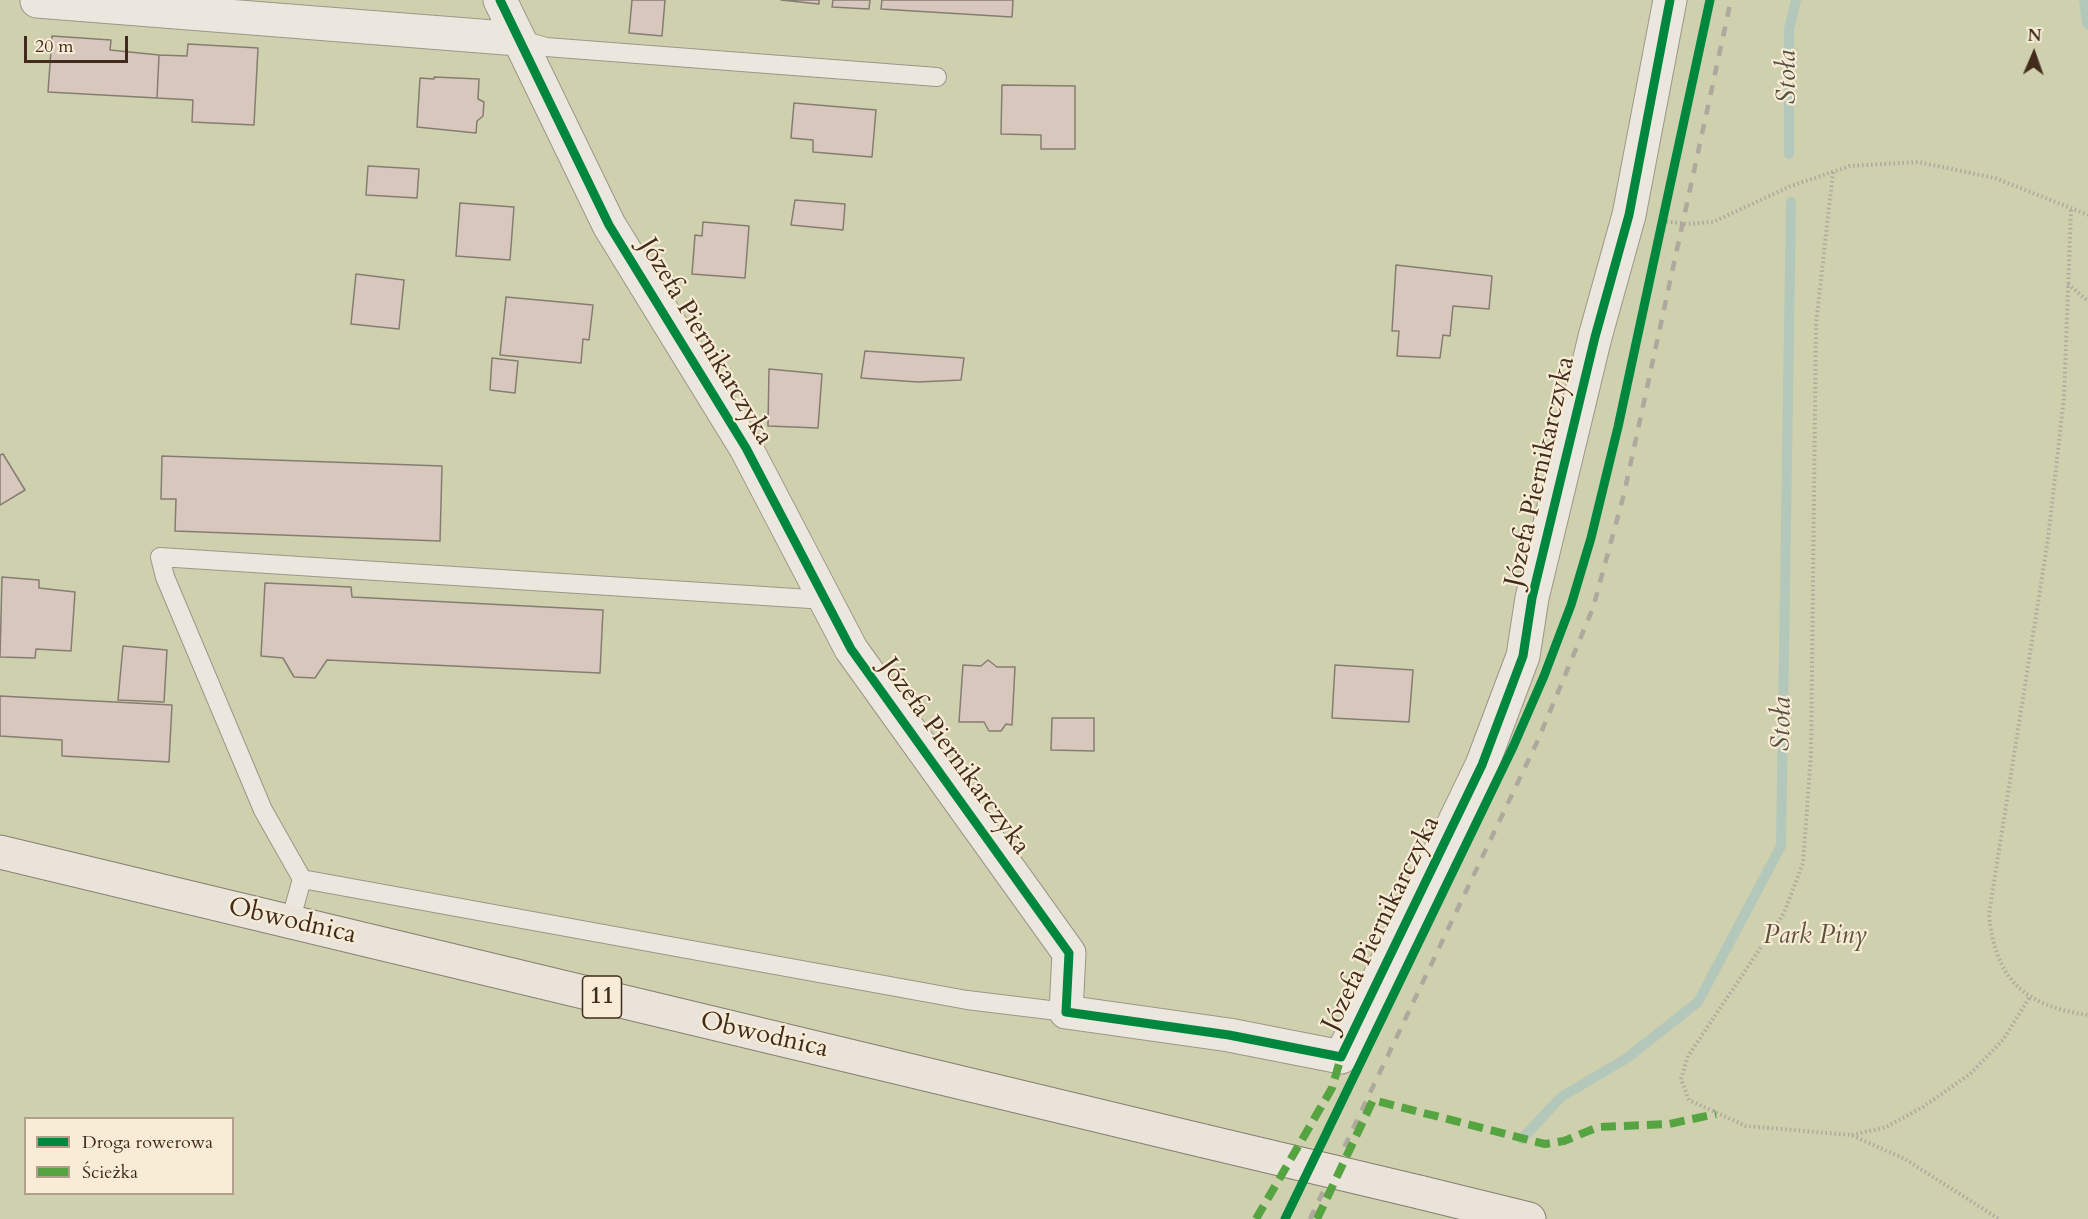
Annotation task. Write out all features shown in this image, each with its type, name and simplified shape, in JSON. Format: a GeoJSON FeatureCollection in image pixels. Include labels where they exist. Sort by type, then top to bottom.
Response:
{"type":"FeatureCollection","features":[{"type":"Feature","properties":{"kind":"highway","name":"Obwodnica"},"geometry":{"type":"LineString","coordinates":[[0,852],[1529,1219]]}},
{"type":"Feature","properties":{"kind":"street","name":"Józefa Piernikarczyka"},"geometry":{"type":"LineString","coordinates":[[500,0],[609,225],[746,448],[851,649],[1069,952],[1066,1012],[1230,1035],[1341,1058],[1482,765],[1523,656],[1532,598],[1595,337],[1629,215],[1670,0]]}},
{"type":"Feature","properties":{"kind":"street"},"geometry":{"type":"LineString","coordinates":[[37,1],[518,39]]}},
{"type":"Feature","properties":{"kind":"lane"},"geometry":{"type":"LineString","coordinates":[[518,39],[546,47],[937,77]]}},
{"type":"Feature","properties":{"kind":"lane"},"geometry":{"type":"LineString","coordinates":[[290,922],[302,879],[263,810],[165,577],[160,557],[826,600]]}},
{"type":"Feature","properties":{"kind":"lane"},"geometry":{"type":"LineString","coordinates":[[302,879],[967,1000],[1066,1012]]}},
{"type":"Feature","properties":{"kind":"path"},"geometry":{"type":"LineString","coordinates":[[1629,215],[1662,225],[1713,222],[1791,186],[1850,166],[1918,162],[1995,178],[2088,215]]}},
{"type":"Feature","properties":{"kind":"path"},"geometry":{"type":"LineString","coordinates":[[1833,172],[1816,324],[1812,742],[1803,863],[1784,913],[1688,1056],[1681,1079],[1689,1100],[1746,1126],[1851,1135],[1886,1127],[1923,1107],[1970,1074],[2003,1040],[2029,998]]}},
{"type":"Feature","properties":{"kind":"path"},"geometry":{"type":"LineString","coordinates":[[1662,225],[1665,209]]}},
{"type":"Feature","properties":{"kind":"path"},"geometry":{"type":"LineString","coordinates":[[2071,210],[2064,397],[2048,539],[1989,914],[1992,945],[2007,974],[2029,998],[2065,1012],[2088,1015]]}},
{"type":"Feature","properties":{"kind":"path"},"geometry":{"type":"LineString","coordinates":[[2068,284],[2088,301]]}},
{"type":"Feature","properties":{"kind":"path"},"geometry":{"type":"LineString","coordinates":[[1851,1135],[1905,1159],[1998,1219]]}},
{"type":"Feature","properties":{"kind":"green space","name":"Park Piny"},"geometry":{"type":"Polygon","coordinates":[[[0,0],[2088,0],[2088,1219],[0,1219],[0,0]]]}},
{"type":"Feature","properties":{"kind":"shaded area"},"geometry":{"type":"Polygon","coordinates":[[[2079,0],[2088,0],[2088,30],[2082,25],[2079,0]]]}},
{"type":"Feature","properties":{"kind":"building"},"geometry":{"type":"Polygon","coordinates":[[[632,0],[665,0],[662,36],[629,33],[632,0]]]}},
{"type":"Feature","properties":{"kind":"building"},"geometry":{"type":"Polygon","coordinates":[[[781,0],[819,0],[819,4],[781,0]]]}},
{"type":"Feature","properties":{"kind":"building"},"geometry":{"type":"Polygon","coordinates":[[[833,0],[870,0],[869,9],[832,7],[833,0]]]}},
{"type":"Feature","properties":{"kind":"building"},"geometry":{"type":"Polygon","coordinates":[[[882,0],[1013,0],[1012,17],[881,9],[882,0]]]}},
{"type":"Feature","properties":{"kind":"building"},"geometry":{"type":"Polygon","coordinates":[[[52,36],[111,40],[110,50],[159,55],[157,98],[48,92],[52,36]]]}},
{"type":"Feature","properties":{"kind":"building"},"geometry":{"type":"Polygon","coordinates":[[[188,44],[258,48],[254,125],[192,122],[193,100],[157,98],[159,55],[187,56],[188,44]]]}},
{"type":"Feature","properties":{"kind":"building"},"geometry":{"type":"Polygon","coordinates":[[[434,77],[479,79],[478,99],[484,102],[483,116],[477,121],[476,133],[417,127],[420,78],[434,79],[434,77]]]}},
{"type":"Feature","properties":{"kind":"building"},"geometry":{"type":"Polygon","coordinates":[[[1002,85],[1075,86],[1075,149],[1041,149],[1041,135],[1001,134],[1002,85]]]}},
{"type":"Feature","properties":{"kind":"building"},"geometry":{"type":"Polygon","coordinates":[[[794,103],[876,110],[872,157],[813,152],[813,140],[791,138],[794,103]]]}},
{"type":"Feature","properties":{"kind":"building"},"geometry":{"type":"Polygon","coordinates":[[[368,166],[419,169],[417,198],[366,195],[368,166]]]}},
{"type":"Feature","properties":{"kind":"building"},"geometry":{"type":"Polygon","coordinates":[[[795,200],[845,204],[843,230],[791,225],[795,200]]]}},
{"type":"Feature","properties":{"kind":"building"},"geometry":{"type":"Polygon","coordinates":[[[460,203],[514,207],[510,260],[456,256],[460,203]]]}},
{"type":"Feature","properties":{"kind":"building"},"geometry":{"type":"Polygon","coordinates":[[[703,222],[749,226],[745,278],[692,274],[695,235],[702,236],[703,222]]]}},
{"type":"Feature","properties":{"kind":"building"},"geometry":{"type":"Polygon","coordinates":[[[1396,265],[1492,276],[1489,309],[1453,306],[1450,336],[1443,335],[1440,358],[1397,356],[1399,331],[1392,331],[1396,265]]]}},
{"type":"Feature","properties":{"kind":"building"},"geometry":{"type":"Polygon","coordinates":[[[356,274],[404,280],[399,329],[351,324],[356,274]]]}},
{"type":"Feature","properties":{"kind":"building"},"geometry":{"type":"Polygon","coordinates":[[[506,297],[593,305],[589,340],[583,339],[581,363],[500,355],[506,297]]]}},
{"type":"Feature","properties":{"kind":"building"},"geometry":{"type":"Polygon","coordinates":[[[865,351],[964,358],[961,380],[918,382],[861,378],[865,351]]]}},
{"type":"Feature","properties":{"kind":"building"},"geometry":{"type":"Polygon","coordinates":[[[492,358],[518,361],[515,393],[490,390],[492,358]]]}},
{"type":"Feature","properties":{"kind":"building"},"geometry":{"type":"Polygon","coordinates":[[[769,369],[822,374],[818,428],[768,426],[769,369]]]}},
{"type":"Feature","properties":{"kind":"building"},"geometry":{"type":"Polygon","coordinates":[[[3,454],[25,490],[0,505],[0,455],[3,454]]]}},
{"type":"Feature","properties":{"kind":"building"},"geometry":{"type":"Polygon","coordinates":[[[162,456],[442,466],[440,541],[175,531],[176,499],[161,499],[162,456]]]}},
{"type":"Feature","properties":{"kind":"building"},"geometry":{"type":"Polygon","coordinates":[[[2,577],[39,580],[39,588],[75,592],[71,651],[36,649],[35,658],[0,657],[2,577]]]}},
{"type":"Feature","properties":{"kind":"building"},"geometry":{"type":"Polygon","coordinates":[[[265,583],[351,587],[352,597],[603,610],[600,673],[327,660],[315,678],[294,677],[283,658],[261,656],[265,583]]]}},
{"type":"Feature","properties":{"kind":"building"},"geometry":{"type":"Polygon","coordinates":[[[123,646],[167,650],[164,702],[118,700],[123,646]]]}},
{"type":"Feature","properties":{"kind":"building"},"geometry":{"type":"Polygon","coordinates":[[[988,660],[997,667],[1015,667],[1012,725],[1006,724],[1001,731],[989,731],[984,722],[959,722],[963,665],[981,666],[988,660]]]}},
{"type":"Feature","properties":{"kind":"building"},"geometry":{"type":"Polygon","coordinates":[[[1335,665],[1413,670],[1409,722],[1332,718],[1335,665]]]}},
{"type":"Feature","properties":{"kind":"building"},"geometry":{"type":"Polygon","coordinates":[[[0,696],[172,705],[169,762],[62,756],[62,740],[0,736],[0,696]]]}},
{"type":"Feature","properties":{"kind":"building"},"geometry":{"type":"Polygon","coordinates":[[[1052,718],[1094,718],[1094,751],[1051,750],[1052,718]]]}},
{"type":"Feature","properties":{"kind":"waterway","name":"Stoła"},"geometry":{"type":"LineString","coordinates":[[1789,154],[1789,29],[1796,0]]}},
{"type":"Feature","properties":{"kind":"waterway","name":"Stoła"},"geometry":{"type":"LineString","coordinates":[[1522,1139],[1561,1097],[1627,1058],[1698,1002],[1781,846],[1791,202]]}},
{"type":"Feature","properties":{"kind":"railway"},"geometry":{"type":"LineString","coordinates":[[1310,1219],[1538,740],[1593,608],[1624,494],[1731,0]]}},
{"type":"Feature","properties":{"kind":"marked path"},"geometry":{"type":"LineString","coordinates":[[1256,1219],[1332,1088],[1341,1057]]}},
{"type":"Feature","properties":{"kind":"marked path"},"geometry":{"type":"LineString","coordinates":[[1317,1219],[1373,1100],[1545,1144],[1564,1141],[1598,1127],[1669,1124],[1716,1114]]}},
{"type":"Feature","properties":{"kind":"cycle path"},"geometry":{"type":"LineString","coordinates":[[500,0],[609,225],[746,448],[851,649],[1069,953],[1066,1012],[1229,1035],[1341,1057],[1482,765],[1523,656],[1532,598],[1595,337],[1629,215],[1670,0]]}},
{"type":"Feature","properties":{"kind":"cycle path"},"geometry":{"type":"LineString","coordinates":[[1285,1219],[1513,747],[1544,676],[1571,605],[1591,538],[1618,427],[1710,0]]}}]}
